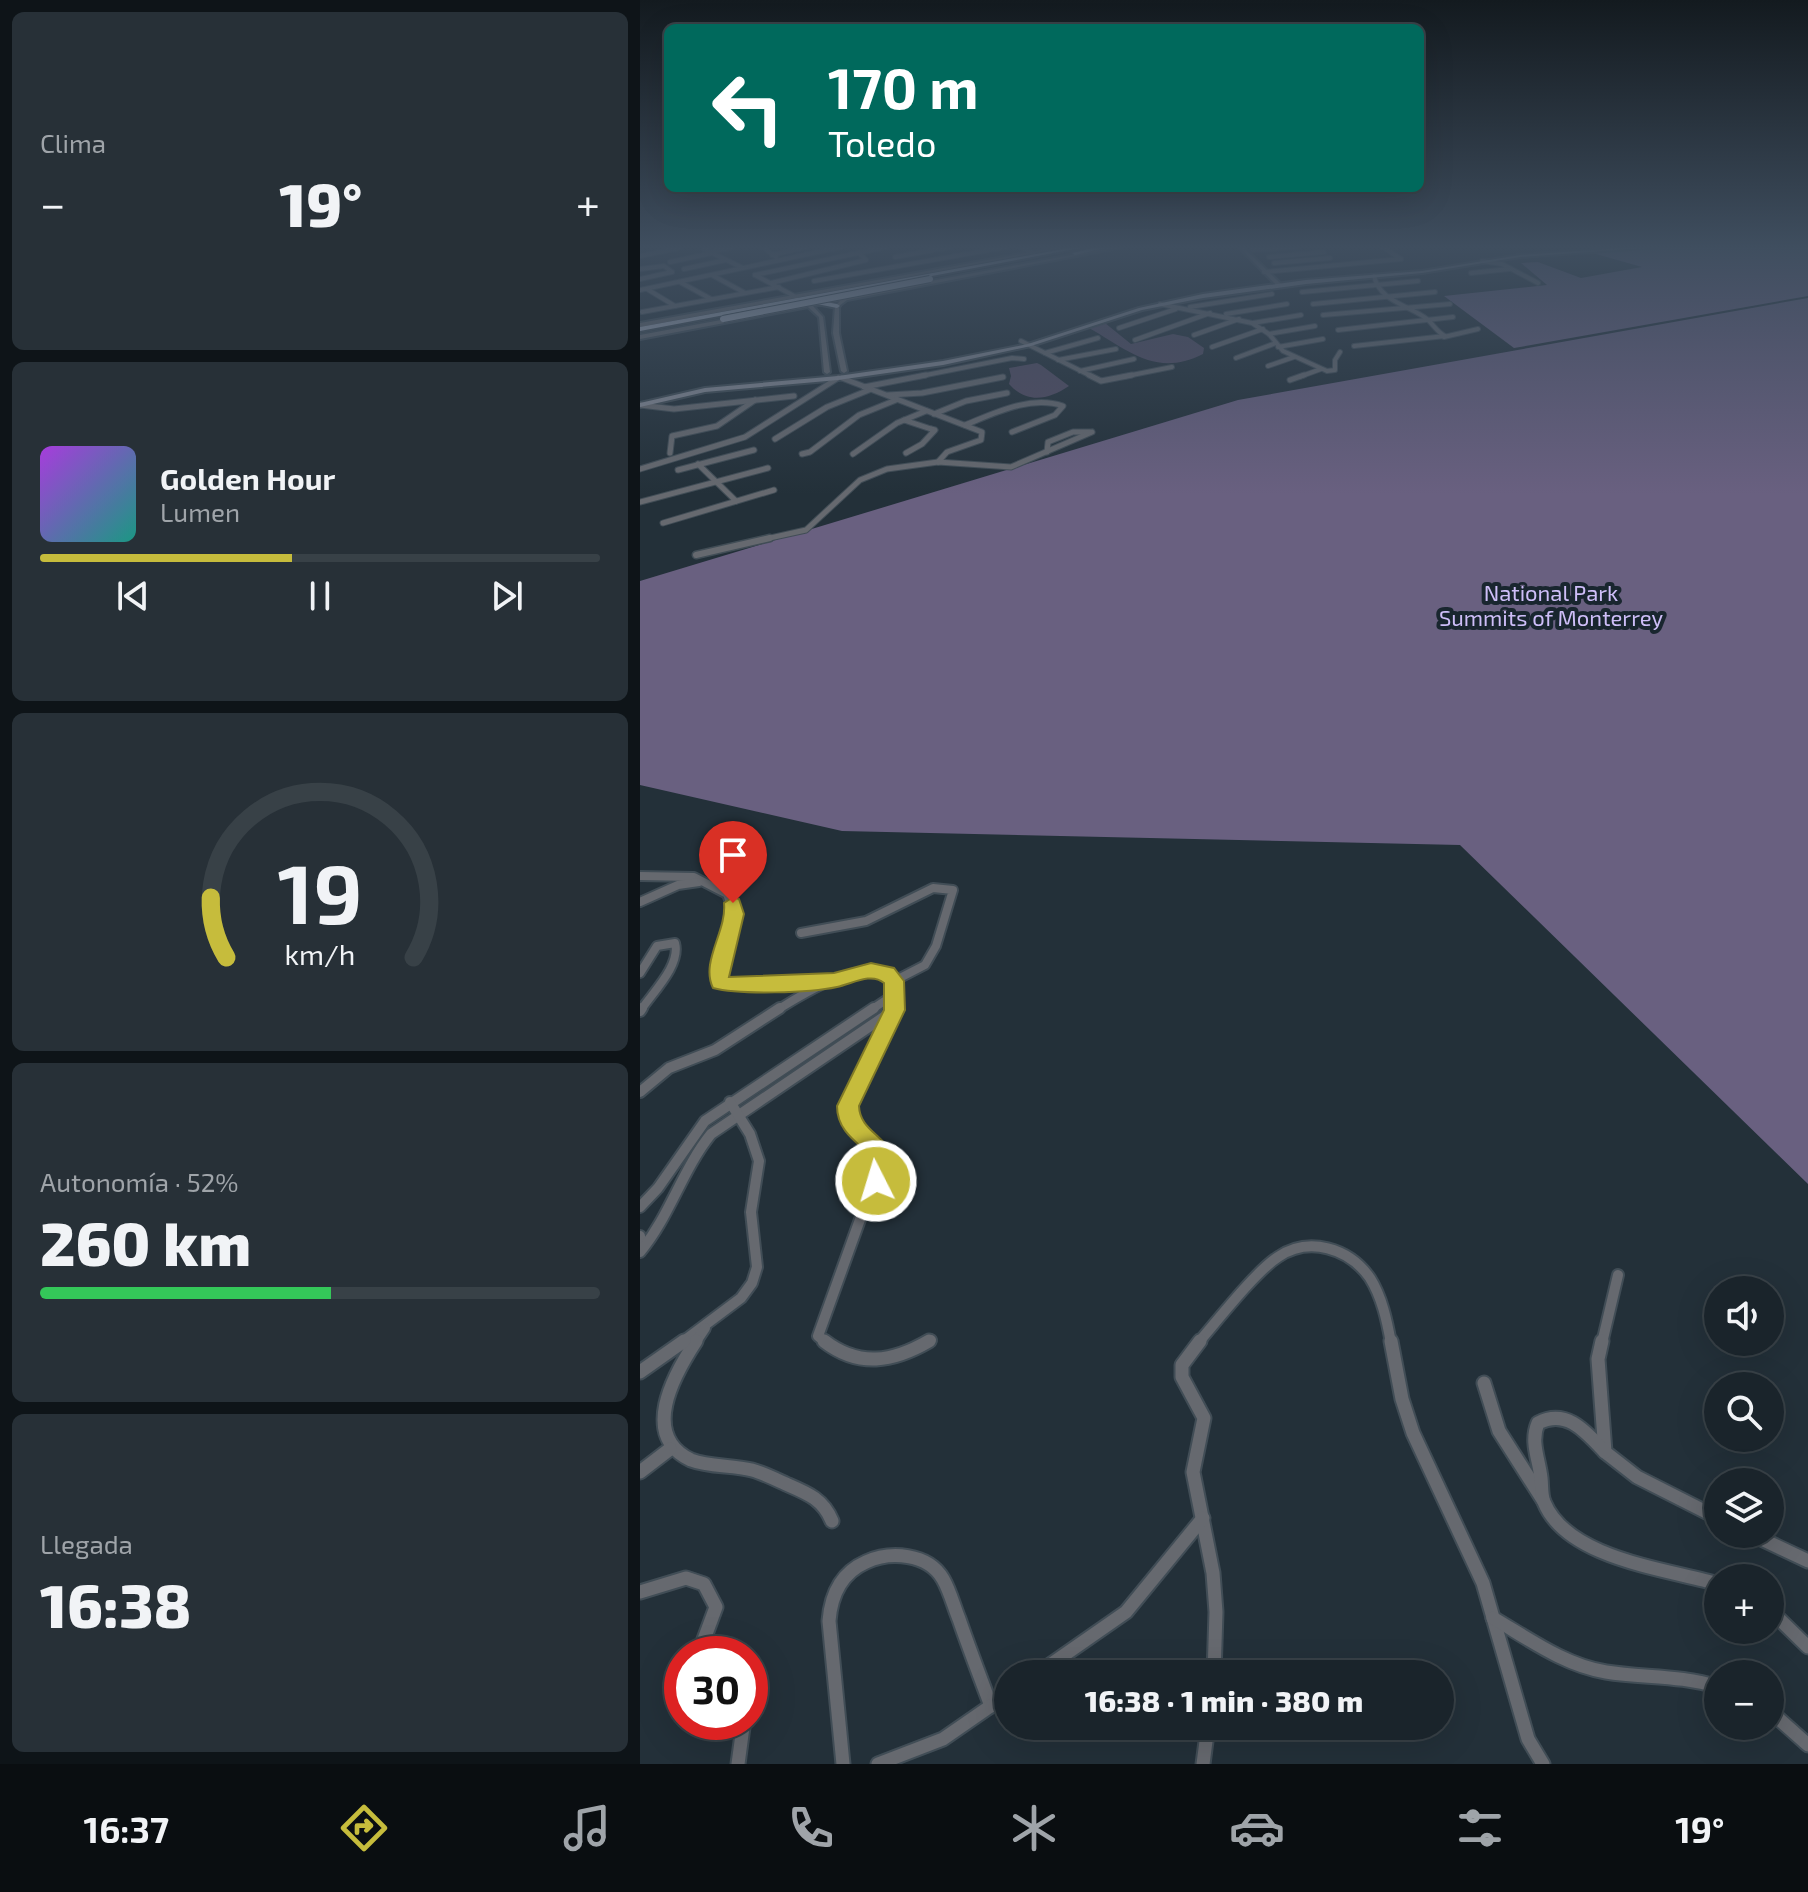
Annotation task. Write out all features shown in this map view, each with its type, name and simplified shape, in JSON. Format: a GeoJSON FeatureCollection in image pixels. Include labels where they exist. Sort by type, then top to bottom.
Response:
{"type":"FeatureCollection","features":[{"type":"Feature","properties":{"kind":"highway"},"geometry":{"type":"LineString","coordinates":[[650,332],[662,329]]}},
{"type":"Feature","properties":{"kind":"highway"},"geometry":{"type":"LineString","coordinates":[[640,331],[664,329]]}},
{"type":"Feature","properties":{"kind":"main road"},"geometry":{"type":"LineString","coordinates":[[640,398],[727,385],[866,374],[1021,341],[1058,329]]}},
{"type":"Feature","properties":{"kind":"main road"},"geometry":{"type":"LineString","coordinates":[[844,377],[1029,345],[1079,329]]}},
{"type":"Feature","properties":{"kind":"main road"},"geometry":{"type":"LineString","coordinates":[[640,405],[727,385]]}},
{"type":"Feature","properties":{"kind":"street"},"geometry":{"type":"LineString","coordinates":[[836,329],[844,377]]}},
{"type":"Feature","properties":{"kind":"street"},"geometry":{"type":"LineString","coordinates":[[1135,340],[1165,329]]}},
{"type":"Feature","properties":{"kind":"street"},"geometry":{"type":"LineString","coordinates":[[1194,335],[1210,329]]}},
{"type":"Feature","properties":{"kind":"street"},"geometry":{"type":"LineString","coordinates":[[1212,347],[1262,329]]}},
{"type":"Feature","properties":{"kind":"street"},"geometry":{"type":"LineString","coordinates":[[1263,329],[1277,345],[1294,357],[1322,369],[1334,371],[1340,352]]}},
{"type":"Feature","properties":{"kind":"street"},"geometry":{"type":"LineString","coordinates":[[1269,334],[1296,329]]}},
{"type":"Feature","properties":{"kind":"street"},"geometry":{"type":"LineString","coordinates":[[1338,330],[1344,329]]}},
{"type":"Feature","properties":{"kind":"street"},"geometry":{"type":"LineString","coordinates":[[1429,329],[1432,333]]}},
{"type":"Feature","properties":{"kind":"street"},"geometry":{"type":"LineString","coordinates":[[1354,346],[1432,333],[1444,337],[1477,329]]}},
{"type":"Feature","properties":{"kind":"street"},"geometry":{"type":"LineString","coordinates":[[804,398],[825,376],[823,332],[836,334]]}},
{"type":"Feature","properties":{"kind":"street"},"geometry":{"type":"LineString","coordinates":[[1045,353],[1098,338]]}},
{"type":"Feature","properties":{"kind":"street"},"geometry":{"type":"LineString","coordinates":[[1236,358],[1277,345],[1323,339]]}},
{"type":"Feature","properties":{"kind":"street"},"geometry":{"type":"LineString","coordinates":[[1021,341],[1098,380],[1119,379],[1172,367]]}},
{"type":"Feature","properties":{"kind":"street"},"geometry":{"type":"LineString","coordinates":[[1058,360],[1116,349]]}},
{"type":"Feature","properties":{"kind":"street"},"geometry":{"type":"LineString","coordinates":[[826,356],[844,377],[866,389],[982,432],[981,440],[947,452],[938,462]]}},
{"type":"Feature","properties":{"kind":"street"},"geometry":{"type":"LineString","coordinates":[[1268,366],[1294,357]]}},
{"type":"Feature","properties":{"kind":"street"},"geometry":{"type":"LineString","coordinates":[[817,410],[781,438],[774,439],[817,410],[866,389],[1012,358],[1024,359],[937,374]]}},
{"type":"Feature","properties":{"kind":"street"},"geometry":{"type":"LineString","coordinates":[[1079,372],[1134,359]]}},
{"type":"Feature","properties":{"kind":"street"},"geometry":{"type":"LineString","coordinates":[[1290,380],[1322,369]]}},
{"type":"Feature","properties":{"kind":"street"},"geometry":{"type":"LineString","coordinates":[[640,469],[745,437],[804,398],[844,377]]}},
{"type":"Feature","properties":{"kind":"street"},"geometry":{"type":"LineString","coordinates":[[883,395],[923,395],[1003,377],[958,386]]}},
{"type":"Feature","properties":{"kind":"street"},"geometry":{"type":"LineString","coordinates":[[1007,393],[936,415],[966,401],[1007,393]]}},
{"type":"Feature","properties":{"kind":"street"},"geometry":{"type":"LineString","coordinates":[[640,405],[669,409],[794,396]]}},
{"type":"Feature","properties":{"kind":"street"},"geometry":{"type":"LineString","coordinates":[[670,453],[672,436],[717,426],[756,400]]}},
{"type":"Feature","properties":{"kind":"street"},"geometry":{"type":"LineString","coordinates":[[822,439],[849,419],[894,400]]}},
{"type":"Feature","properties":{"kind":"street"},"geometry":{"type":"LineString","coordinates":[[653,407],[662,401],[669,409]]}},
{"type":"Feature","properties":{"kind":"street"},"geometry":{"type":"LineString","coordinates":[[968,425],[1001,412],[1058,405],[1057,410],[1039,420],[1011,431],[1039,420]]}},
{"type":"Feature","properties":{"kind":"street"},"geometry":{"type":"LineString","coordinates":[[874,437],[902,419],[924,411]]}},
{"type":"Feature","properties":{"kind":"street"},"geometry":{"type":"LineString","coordinates":[[902,419],[935,430],[913,451],[904,453],[931,429]]}},
{"type":"Feature","properties":{"kind":"street"},"geometry":{"type":"LineString","coordinates":[[696,555],[806,530],[868,476],[898,466],[938,462],[1011,467],[1092,432]]}},
{"type":"Feature","properties":{"kind":"street"},"geometry":{"type":"LineString","coordinates":[[678,470],[754,450]]}},
{"type":"Feature","properties":{"kind":"street"},"geometry":{"type":"LineString","coordinates":[[698,464],[736,501]]}},
{"type":"Feature","properties":{"kind":"street"},"geometry":{"type":"LineString","coordinates":[[640,502],[768,468]]}},
{"type":"Feature","properties":{"kind":"street"},"geometry":{"type":"LineString","coordinates":[[663,523],[774,490]]}},
{"type":"Feature","properties":{"kind":"street"},"geometry":{"type":"LineString","coordinates":[[651,896],[656,875]]}},
{"type":"Feature","properties":{"kind":"street"},"geometry":{"type":"LineString","coordinates":[[640,876],[685,875],[727,894],[733,903],[734,914],[718,974],[720,982],[732,985],[834,981]]}},
{"type":"Feature","properties":{"kind":"street"},"geometry":{"type":"LineString","coordinates":[[640,902],[678,885],[704,881]]}},
{"type":"Feature","properties":{"kind":"street"},"geometry":{"type":"LineString","coordinates":[[801,933],[851,927],[876,919],[930,889],[948,887],[953,890],[936,946],[925,965],[894,981]]}},
{"type":"Feature","properties":{"kind":"street"},"geometry":{"type":"LineString","coordinates":[[640,973],[657,946],[675,943],[677,951],[674,961],[640,1011]]}},
{"type":"Feature","properties":{"kind":"street"},"geometry":{"type":"LineString","coordinates":[[640,1092],[675,1065],[706,1055],[762,1017],[834,981],[871,970],[887,973],[894,981],[894,1010],[848,1106],[848,1118],[878,1149],[880,1164],[818,1336],[842,1353],[873,1361],[897,1359],[931,1340]]}},
{"type":"Feature","properties":{"kind":"street"},"geometry":{"type":"LineString","coordinates":[[640,1207],[655,1192],[695,1132],[730,1102],[895,994]]}},
{"type":"Feature","properties":{"kind":"street"},"geometry":{"type":"LineString","coordinates":[[640,1252],[652,1237],[702,1143],[738,1113],[894,1010]]}},
{"type":"Feature","properties":{"kind":"street"},"geometry":{"type":"LineString","coordinates":[[640,1372],[741,1298],[757,1268],[751,1212],[759,1170],[752,1140],[730,1102]]}},
{"type":"Feature","properties":{"kind":"street"},"geometry":{"type":"LineString","coordinates":[[640,1236],[640,1243]]}},
{"type":"Feature","properties":{"kind":"street"},"geometry":{"type":"LineString","coordinates":[[1214,1660],[1216,1612],[1203,1518],[1193,1472],[1204,1418],[1182,1377],[1185,1359],[1276,1258],[1298,1246],[1311,1244],[1336,1251],[1356,1262],[1371,1280],[1385,1313],[1402,1399],[1413,1433],[1434,1483],[1473,1559],[1528,1739],[1543,1764]]}},
{"type":"Feature","properties":{"kind":"street"},"geometry":{"type":"LineString","coordinates":[[1605,1452],[1598,1359],[1618,1275]]}},
{"type":"Feature","properties":{"kind":"street"},"geometry":{"type":"LineString","coordinates":[[707,1324],[677,1371],[664,1405],[660,1426],[670,1449],[693,1461],[752,1470],[811,1494],[826,1507],[832,1521]]}},
{"type":"Feature","properties":{"kind":"street"},"geometry":{"type":"LineString","coordinates":[[1484,1383],[1499,1431],[1561,1526],[1574,1537],[1627,1560],[1704,1580]]}},
{"type":"Feature","properties":{"kind":"street"},"geometry":{"type":"LineString","coordinates":[[1543,1501],[1534,1441],[1538,1423],[1554,1416],[1572,1421],[1637,1477],[1704,1511]]}},
{"type":"Feature","properties":{"kind":"street"},"geometry":{"type":"LineString","coordinates":[[640,1472],[670,1449]]}},
{"type":"Feature","properties":{"kind":"street"},"geometry":{"type":"LineString","coordinates":[[1057,1660],[1126,1612],[1203,1518]]}},
{"type":"Feature","properties":{"kind":"street"},"geometry":{"type":"LineString","coordinates":[[1781,1548],[1808,1561]]}},
{"type":"Feature","properties":{"kind":"street"},"geometry":{"type":"LineString","coordinates":[[843,1764],[829,1621],[831,1601],[848,1573],[878,1557],[894,1554],[922,1558],[943,1578],[991,1706]]}},
{"type":"Feature","properties":{"kind":"street"},"geometry":{"type":"LineString","coordinates":[[640,1592],[675,1579],[697,1579],[708,1586],[716,1607],[705,1636]]}},
{"type":"Feature","properties":{"kind":"street"},"geometry":{"type":"LineString","coordinates":[[1493,1618],[1559,1656],[1585,1667],[1682,1678],[1704,1684]]}},
{"type":"Feature","properties":{"kind":"street"},"geometry":{"type":"LineString","coordinates":[[1784,1624],[1808,1647]]}},
{"type":"Feature","properties":{"kind":"street"},"geometry":{"type":"LineString","coordinates":[[878,1764],[943,1739],[994,1704]]}},
{"type":"Feature","properties":{"kind":"street"},"geometry":{"type":"LineString","coordinates":[[1784,1724],[1808,1745]]}},
{"type":"Feature","properties":{"kind":"street"},"geometry":{"type":"LineString","coordinates":[[738,1764],[741,1740]]}},
{"type":"Feature","properties":{"kind":"street"},"geometry":{"type":"LineString","coordinates":[[1203,1764],[1206,1740]]}},
{"type":"Feature","properties":{"kind":"shaded area"},"geometry":{"type":"Polygon","coordinates":[[[1091,329],[1113,329],[1131,344],[1173,334],[1188,337],[1204,348],[1203,354],[1171,363],[1157,362],[1130,352],[1091,329]]]}},
{"type":"Feature","properties":{"kind":"shaded area"},"geometry":{"type":"Polygon","coordinates":[[[1037,363],[1069,386],[1038,398],[1023,395],[1009,384],[1009,368],[1037,363]]]}},
{"type":"Feature","properties":{"kind":"green space"},"geometry":{"type":"Polygon","coordinates":[[[1489,329],[1620,329],[1514,348],[1489,329]]]}},
{"type":"Feature","properties":{"kind":"green space","name":"National Park Summits of Monterrey"},"geometry":{"type":"Polygon","coordinates":[[[1633,329],[1808,329],[1808,1184],[1460,845],[842,831],[640,785],[640,581],[1238,400],[1633,329]]]}},
{"type":"Feature","properties":{"kind":"route"},"geometry":{"type":"LineString","coordinates":[[733,903],[734,914],[718,974],[720,982],[732,985],[834,981],[871,970],[892,977],[894,1010],[851,1096],[847,1113],[854,1127],[878,1149],[880,1164],[876,1181]]}}]}
